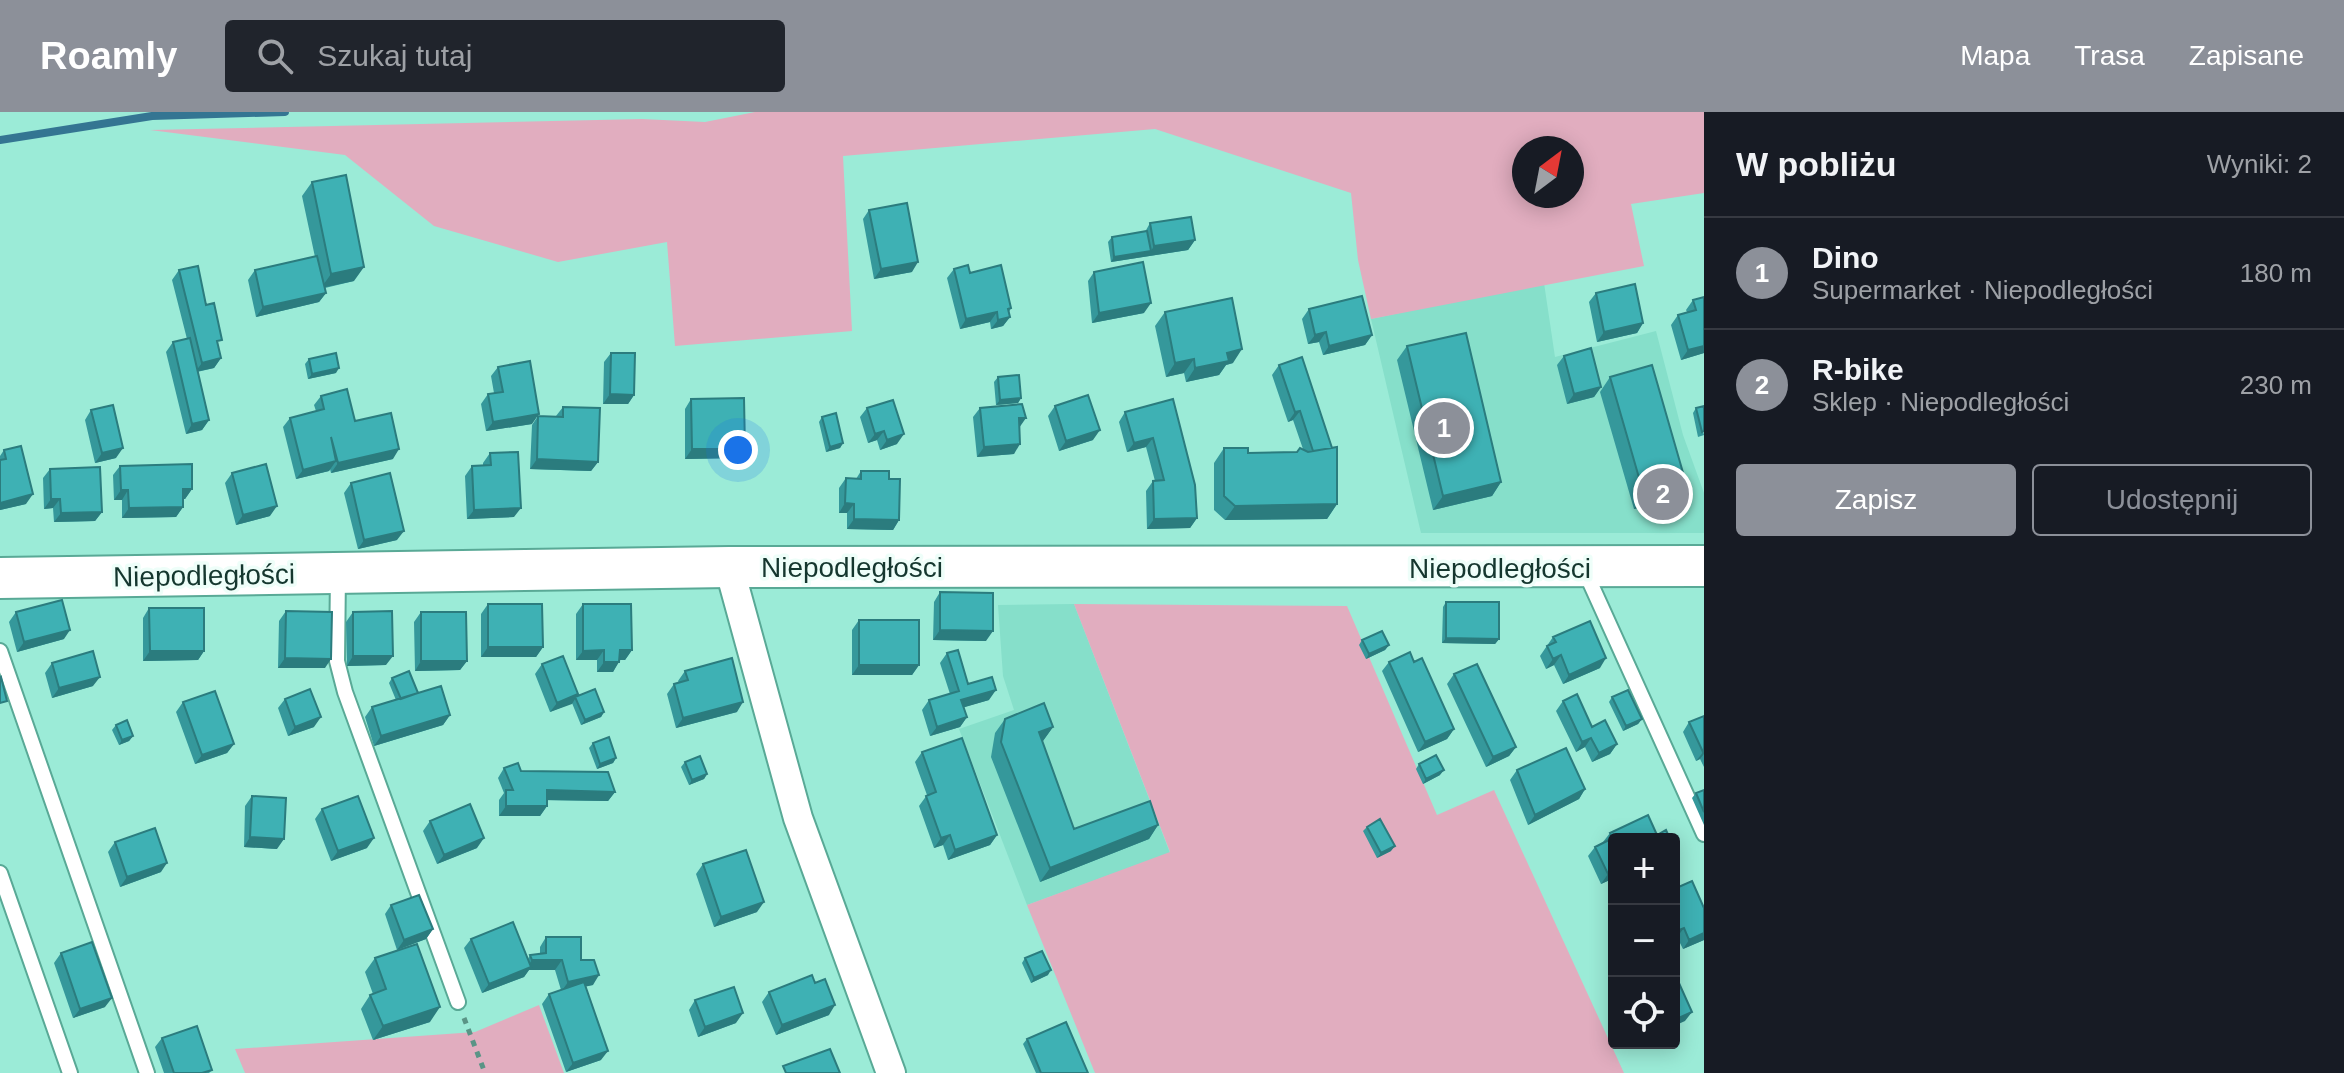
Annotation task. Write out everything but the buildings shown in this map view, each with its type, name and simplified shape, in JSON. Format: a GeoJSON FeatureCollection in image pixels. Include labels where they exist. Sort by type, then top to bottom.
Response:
{"type":"FeatureCollection","features":[{"type":"Feature","properties":{"kind":"main road","name":"Niepodległości"},"geometry":{"type":"LineString","coordinates":[[0,578],[729,567],[1584,569],[1704,566]]}},
{"type":"Feature","properties":{"kind":"street"},"geometry":{"type":"LineString","coordinates":[[729,567],[798,818],[891,1073]]}},
{"type":"Feature","properties":{"kind":"lane"},"geometry":{"type":"LineString","coordinates":[[1584,569],[1704,834]]}},
{"type":"Feature","properties":{"kind":"lane"},"geometry":{"type":"LineString","coordinates":[[338,573],[337,661],[345,692],[458,1002]]}},
{"type":"Feature","properties":{"kind":"lane"},"geometry":{"type":"LineString","coordinates":[[0,651],[147,1073]]}},
{"type":"Feature","properties":{"kind":"lane"},"geometry":{"type":"LineString","coordinates":[[0,873],[70,1073]]}},
{"type":"Feature","properties":{"kind":"path"},"geometry":{"type":"LineString","coordinates":[[458,1002],[485,1073]]}},
{"type":"Feature","properties":{"kind":"shaded area"},"geometry":{"type":"Polygon","coordinates":[[[755,112],[1704,112],[1704,193],[1631,204],[1644,266],[1371,319],[1358,260],[1351,193],[1155,129],[843,156],[852,331],[675,346],[667,242],[558,262],[434,226],[345,155],[150,130],[642,119],[705,122],[755,112]]]}},
{"type":"Feature","properties":{"kind":"shaded area"},"geometry":{"type":"Polygon","coordinates":[[[1544,283],[1555,357],[1656,331],[1683,435],[1704,493],[1704,533],[1421,533],[1371,319],[1544,283]]]}},
{"type":"Feature","properties":{"kind":"shaded area"},"geometry":{"type":"Polygon","coordinates":[[[1074,604],[1170,853],[1027,905],[959,729],[1014,710],[1003,676],[998,605],[1074,604]]]}},
{"type":"Feature","properties":{"kind":"shaded area"},"geometry":{"type":"Polygon","coordinates":[[[1074,604],[1347,606],[1437,815],[1494,790],[1608,1038],[1608,1049],[1613,1049],[1624,1073],[1095,1073],[1027,905],[1170,852],[1074,604]]]}},
{"type":"Feature","properties":{"kind":"shaded area"},"geometry":{"type":"Polygon","coordinates":[[[539,1005],[564,1073],[245,1073],[235,1049],[475,1032],[539,1005]]]}},
{"type":"Feature","properties":{"kind":"waterway"},"geometry":{"type":"LineString","coordinates":[[0,140],[152,116],[285,112]]}},
{"type":"Feature","properties":{"kind":"place","name":"Dino"},"geometry":{"type":"Point","coordinates":[1444,428]}},
{"type":"Feature","properties":{"kind":"place","name":"R-bike"},"geometry":{"type":"Point","coordinates":[1663,494]}}]}
